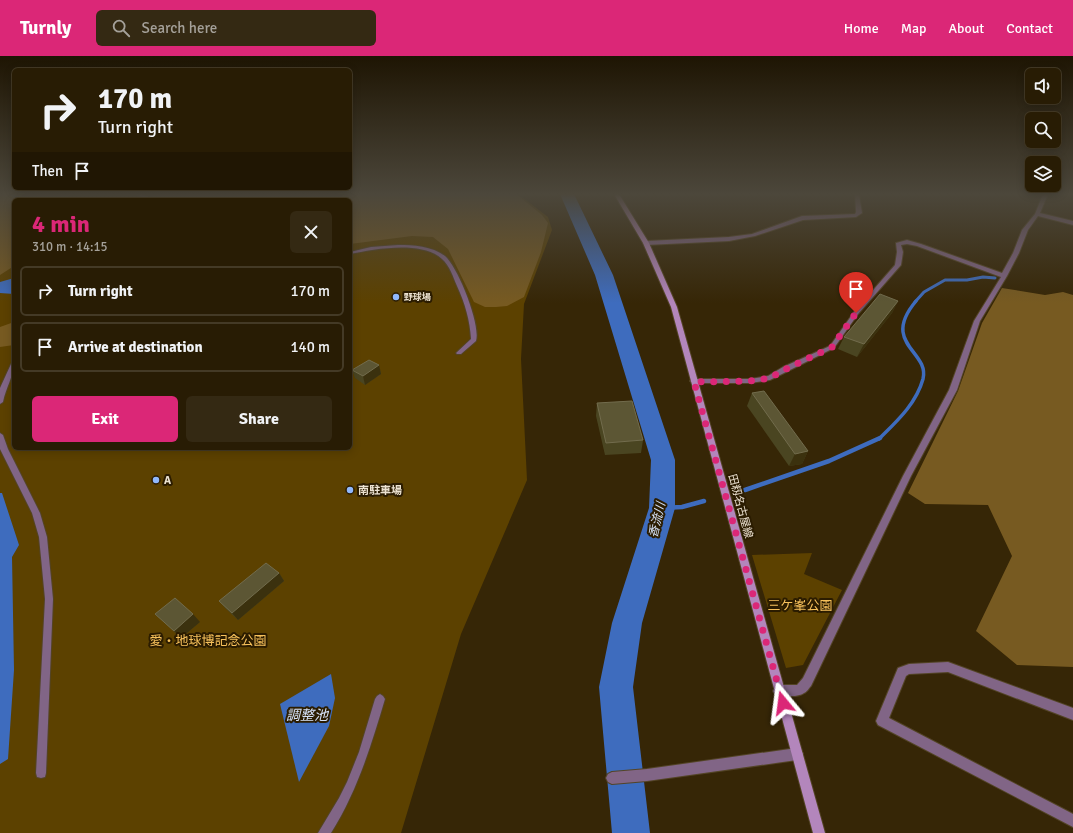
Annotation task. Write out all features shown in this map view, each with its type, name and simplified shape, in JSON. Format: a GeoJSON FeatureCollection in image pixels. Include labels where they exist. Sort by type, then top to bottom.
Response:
{"type":"FeatureCollection","features":[{"type":"Feature","properties":{"kind":"main road","name":"田籾名古屋線"},"geometry":{"type":"LineString","coordinates":[[638,230],[646,243],[674,307],[819,833]]}},
{"type":"Feature","properties":{"kind":"street"},"geometry":{"type":"LineString","coordinates":[[646,243],[729,239],[752,235],[766,230]]}},
{"type":"Feature","properties":{"kind":"street"},"geometry":{"type":"LineString","coordinates":[[779,691],[800,690],[806,682],[907,476],[953,390],[977,321],[1004,276],[1016,253],[1025,230]]}},
{"type":"Feature","properties":{"kind":"street"},"geometry":{"type":"LineString","coordinates":[[694,382],[750,381],[770,378],[832,347],[856,313],[898,265],[900,252],[898,244],[907,242],[918,245],[1004,276]]}},
{"type":"Feature","properties":{"kind":"street"},"geometry":{"type":"LineString","coordinates":[[1073,714],[948,667],[909,669],[902,672],[882,722],[1073,821]]}},
{"type":"Feature","properties":{"kind":"street"},"geometry":{"type":"LineString","coordinates":[[612,778],[647,775],[797,754]]}},
{"type":"Feature","properties":{"kind":"lane"},"geometry":{"type":"LineString","coordinates":[[352,253],[408,246],[422,248],[443,257],[467,302],[474,332],[474,340],[459,353]]}},
{"type":"Feature","properties":{"kind":"lane"},"geometry":{"type":"LineString","coordinates":[[0,402],[2,391],[12,368]]}},
{"type":"Feature","properties":{"kind":"lane"},"geometry":{"type":"LineString","coordinates":[[0,435],[4,449],[36,513],[43,537],[49,600],[41,773]]}},
{"type":"Feature","properties":{"kind":"lane"},"geometry":{"type":"LineString","coordinates":[[324,833],[333,820],[349,790],[367,745],[380,699]]}},
{"type":"Feature","properties":{"kind":"green space","name":"愛・地球博記念公園"},"geometry":{"type":"Polygon","coordinates":[[[0,230],[12,230],[12,450],[352,450],[352,230],[552,230],[524,304],[521,359],[527,480],[461,634],[401,833],[0,833],[0,230]]]}},
{"type":"Feature","properties":{"kind":"green space","name":"三ケ峯公園"},"geometry":{"type":"Polygon","coordinates":[[[812,553],[804,574],[842,590],[803,665],[786,668],[752,555],[812,553]]]}},
{"type":"Feature","properties":{"kind":"shaded area"},"geometry":{"type":"Polygon","coordinates":[[[0,230],[12,230],[12,267],[0,275],[0,230]]]}},
{"type":"Feature","properties":{"kind":"shaded area"},"geometry":{"type":"Polygon","coordinates":[[[352,230],[546,230],[541,252],[524,297],[507,306],[496,307],[485,307],[474,302],[448,249],[433,237],[412,236],[352,244],[352,230]]]}},
{"type":"Feature","properties":{"kind":"shaded area"},"geometry":{"type":"Polygon","coordinates":[[[1002,288],[1045,295],[1063,292],[1073,295],[1073,667],[1017,665],[976,631],[1012,556],[988,505],[925,504],[908,493],[958,391],[982,323],[1002,288]]]}},
{"type":"Feature","properties":{"kind":"shaded area"},"geometry":{"type":"Polygon","coordinates":[[[12,323],[12,345],[0,347],[0,327],[12,323]]]}},
{"type":"Feature","properties":{"kind":"water"},"geometry":{"type":"Polygon","coordinates":[[[12,279],[12,294],[0,293],[0,282],[12,279]]]}},
{"type":"Feature","properties":{"kind":"water"},"geometry":{"type":"Polygon","coordinates":[[[0,493],[2,493],[19,545],[12,557],[14,670],[8,759],[0,764],[0,493]]]}},
{"type":"Feature","properties":{"kind":"water","name":"調整池"},"geometry":{"type":"Polygon","coordinates":[[[331,674],[335,698],[329,726],[299,782],[280,704],[331,674]]]}},
{"type":"Feature","properties":{"kind":"building"},"geometry":{"type":"Polygon","coordinates":[[[880,294],[898,301],[864,344],[844,337],[880,294]]]}},
{"type":"Feature","properties":{"kind":"building"},"geometry":{"type":"Polygon","coordinates":[[[369,360],[379,365],[363,376],[352,370],[369,360]]]}},
{"type":"Feature","properties":{"kind":"building"},"geometry":{"type":"Polygon","coordinates":[[[764,391],[808,451],[795,454],[752,393],[764,391]]]}},
{"type":"Feature","properties":{"kind":"building"},"geometry":{"type":"Polygon","coordinates":[[[632,401],[643,440],[606,443],[597,403],[632,401]]]}},
{"type":"Feature","properties":{"kind":"building"},"geometry":{"type":"Polygon","coordinates":[[[266,563],[279,573],[232,613],[219,601],[266,563]]]}},
{"type":"Feature","properties":{"kind":"building"},"geometry":{"type":"Polygon","coordinates":[[[175,598],[193,614],[174,631],[155,614],[175,598]]]}},
{"type":"Feature","properties":{"kind":"waterway","name":"香流川"},"geometry":{"type":"LineString","coordinates":[[584,230],[604,275],[663,460],[662,508],[627,623],[616,687],[631,833]]}},
{"type":"Feature","properties":{"kind":"waterway"},"geometry":{"type":"LineString","coordinates":[[915,302],[924,292],[945,280],[967,280],[983,277],[995,278]]}},
{"type":"Feature","properties":{"kind":"waterway"},"geometry":{"type":"LineString","coordinates":[[880,438],[899,419],[911,404],[923,379],[923,369],[920,361],[904,337],[903,327],[906,316],[916,301]]}},
{"type":"Feature","properties":{"kind":"waterway"},"geometry":{"type":"LineString","coordinates":[[745,490],[829,461],[880,438]]}},
{"type":"Feature","properties":{"kind":"waterway"},"geometry":{"type":"LineString","coordinates":[[662,508],[682,507],[704,501]]}},
{"type":"Feature","properties":{"kind":"place","name":"野球場"},"geometry":{"type":"Point","coordinates":[396,297]}},
{"type":"Feature","properties":{"kind":"place","name":"A"},"geometry":{"type":"Point","coordinates":[156,480]}},
{"type":"Feature","properties":{"kind":"place","name":"南駐車場"},"geometry":{"type":"Point","coordinates":[350,490]}},
{"type":"Feature","properties":{"kind":"route"},"geometry":{"type":"LineString","coordinates":[[783,703],[694,382],[750,381],[770,378],[832,347],[856,313]]}}]}
